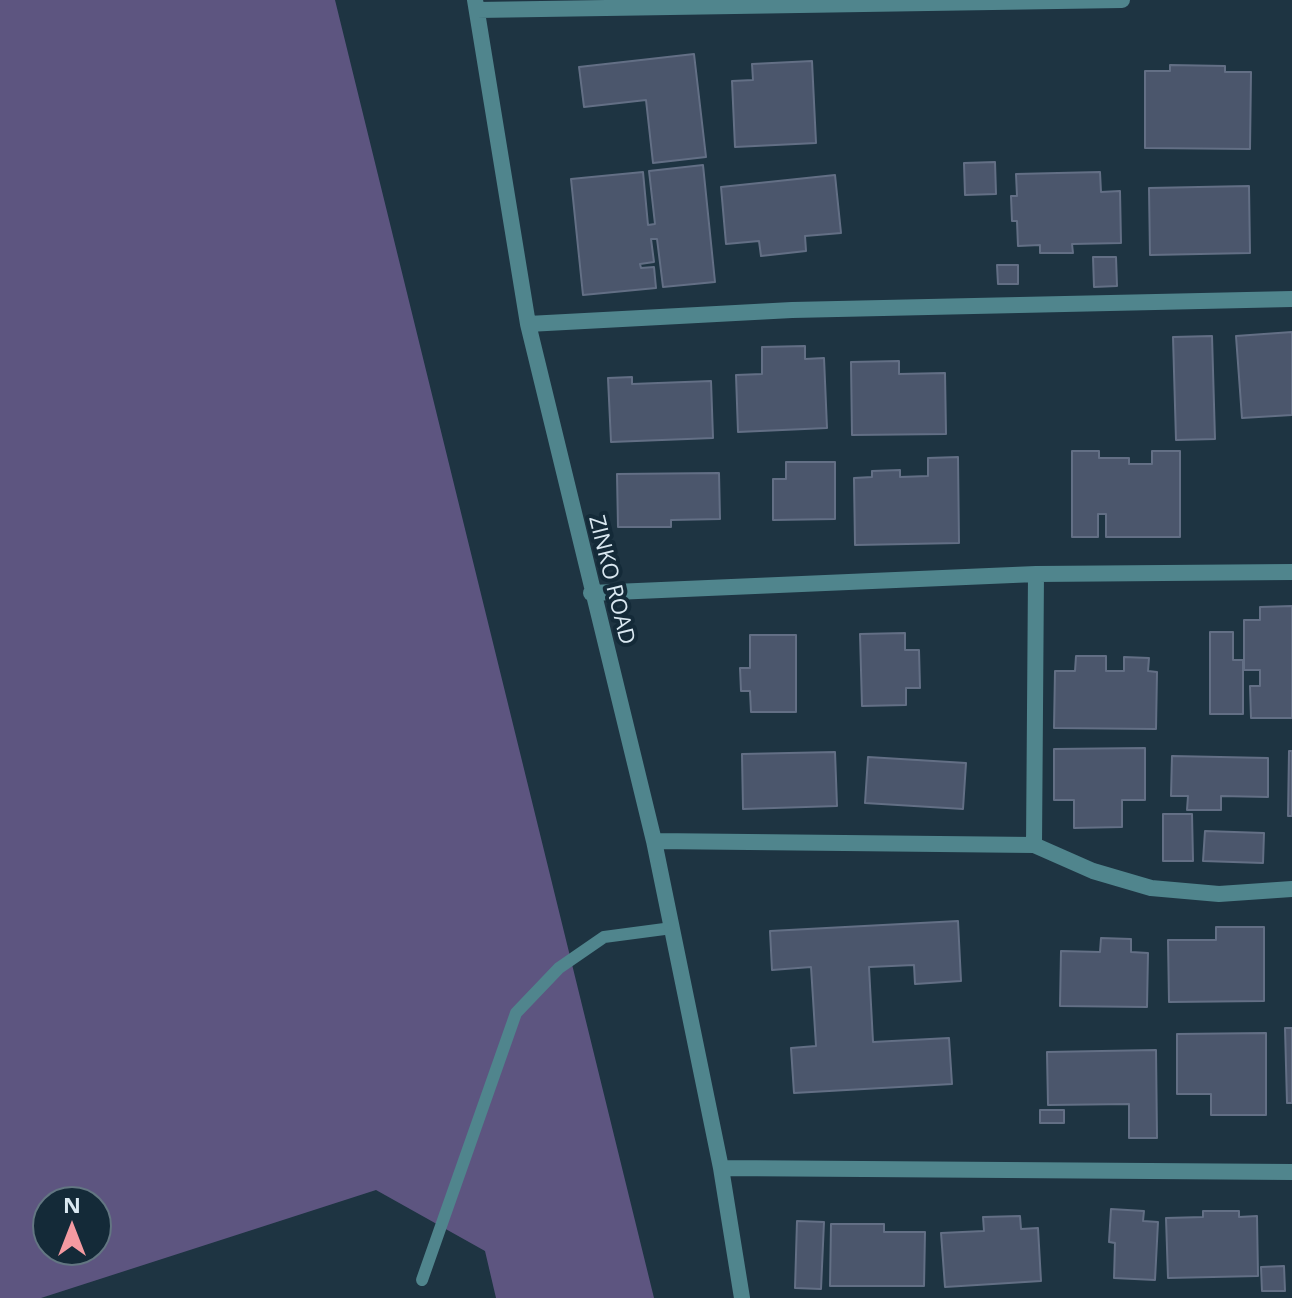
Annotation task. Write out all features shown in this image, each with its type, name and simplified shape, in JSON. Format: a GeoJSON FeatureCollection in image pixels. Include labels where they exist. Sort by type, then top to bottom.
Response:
{"type":"FeatureCollection","features":[{"type":"Feature","properties":{"kind":"street"},"geometry":{"type":"LineString","coordinates":[[476,5],[1122,0]]}},
{"type":"Feature","properties":{"kind":"street","name":"ZINKO ROAD"},"geometry":{"type":"LineString","coordinates":[[476,5],[528,324],[591,593],[654,841],[721,1168],[742,1298]]}},
{"type":"Feature","properties":{"kind":"street"},"geometry":{"type":"LineString","coordinates":[[528,324],[792,310],[1292,299]]}},
{"type":"Feature","properties":{"kind":"street"},"geometry":{"type":"LineString","coordinates":[[591,593],[1036,574],[1292,572]]}},
{"type":"Feature","properties":{"kind":"street"},"geometry":{"type":"LineString","coordinates":[[1034,845],[1036,574]]}},
{"type":"Feature","properties":{"kind":"street"},"geometry":{"type":"LineString","coordinates":[[654,841],[1034,845],[1093,871],[1151,888],[1219,894],[1292,889]]}},
{"type":"Feature","properties":{"kind":"street"},"geometry":{"type":"LineString","coordinates":[[721,1168],[1292,1172]]}},
{"type":"Feature","properties":{"kind":"lane"},"geometry":{"type":"LineString","coordinates":[[422,1280],[516,1013],[559,968],[604,937],[672,928]]}},
{"type":"Feature","properties":{"kind":"shaded area"},"geometry":{"type":"Polygon","coordinates":[[[0,0],[335,0],[654,1298],[496,1298],[485,1251],[376,1190],[41,1298],[0,1298],[0,0]]]}},
{"type":"Feature","properties":{"kind":"building"},"geometry":{"type":"Polygon","coordinates":[[[694,54],[706,157],[653,163],[646,100],[584,107],[579,67],[694,54]]]}},
{"type":"Feature","properties":{"kind":"building"},"geometry":{"type":"Polygon","coordinates":[[[812,61],[816,143],[735,147],[732,81],[753,80],[752,64],[812,61]]]}},
{"type":"Feature","properties":{"kind":"building"},"geometry":{"type":"Polygon","coordinates":[[[1170,65],[1225,66],[1225,72],[1251,72],[1250,149],[1145,148],[1145,71],[1170,71],[1170,65]]]}},
{"type":"Feature","properties":{"kind":"building"},"geometry":{"type":"Polygon","coordinates":[[[995,162],[996,194],[965,195],[964,163],[995,162]]]}},
{"type":"Feature","properties":{"kind":"building"},"geometry":{"type":"Polygon","coordinates":[[[703,165],[715,282],[663,287],[657,239],[651,239],[654,262],[640,264],[641,268],[654,267],[656,288],[583,295],[571,179],[643,172],[648,225],[655,224],[649,171],[703,165]]]}},
{"type":"Feature","properties":{"kind":"building"},"geometry":{"type":"Polygon","coordinates":[[[1100,172],[1101,192],[1120,191],[1121,243],[1072,244],[1073,253],[1040,253],[1040,245],[1018,246],[1017,221],[1012,221],[1011,196],[1017,196],[1016,174],[1100,172]]]}},
{"type":"Feature","properties":{"kind":"building"},"geometry":{"type":"Polygon","coordinates":[[[835,175],[841,233],[805,236],[806,251],[761,256],[759,241],[726,244],[721,187],[835,175]]]}},
{"type":"Feature","properties":{"kind":"building"},"geometry":{"type":"Polygon","coordinates":[[[1249,186],[1250,253],[1150,255],[1149,188],[1249,186]]]}},
{"type":"Feature","properties":{"kind":"building"},"geometry":{"type":"Polygon","coordinates":[[[1093,257],[1116,257],[1117,286],[1094,287],[1093,257]]]}},
{"type":"Feature","properties":{"kind":"building"},"geometry":{"type":"Polygon","coordinates":[[[997,265],[1018,265],[1018,284],[998,284],[997,265]]]}},
{"type":"Feature","properties":{"kind":"building"},"geometry":{"type":"Polygon","coordinates":[[[1292,332],[1292,415],[1242,418],[1236,336],[1292,332]]]}},
{"type":"Feature","properties":{"kind":"building"},"geometry":{"type":"Polygon","coordinates":[[[1212,336],[1215,439],[1176,440],[1173,337],[1212,336]]]}},
{"type":"Feature","properties":{"kind":"building"},"geometry":{"type":"Polygon","coordinates":[[[805,346],[805,359],[824,358],[827,428],[738,432],[736,375],[762,374],[762,347],[805,346]]]}},
{"type":"Feature","properties":{"kind":"building"},"geometry":{"type":"Polygon","coordinates":[[[899,361],[899,374],[945,373],[946,434],[852,435],[851,362],[899,361]]]}},
{"type":"Feature","properties":{"kind":"building"},"geometry":{"type":"Polygon","coordinates":[[[632,377],[632,384],[711,381],[713,438],[611,442],[608,378],[632,377]]]}},
{"type":"Feature","properties":{"kind":"building"},"geometry":{"type":"Polygon","coordinates":[[[1072,451],[1099,451],[1099,458],[1129,458],[1129,464],[1152,464],[1152,451],[1180,451],[1180,537],[1106,537],[1106,514],[1098,514],[1098,537],[1072,537],[1072,451]]]}},
{"type":"Feature","properties":{"kind":"building"},"geometry":{"type":"Polygon","coordinates":[[[958,457],[959,543],[855,545],[854,478],[872,477],[872,471],[900,470],[900,477],[928,476],[928,458],[958,457]]]}},
{"type":"Feature","properties":{"kind":"building"},"geometry":{"type":"Polygon","coordinates":[[[786,462],[835,462],[835,519],[773,520],[773,479],[786,479],[786,462]]]}},
{"type":"Feature","properties":{"kind":"building"},"geometry":{"type":"Polygon","coordinates":[[[719,473],[720,519],[671,520],[671,527],[618,527],[617,474],[719,473]]]}},
{"type":"Feature","properties":{"kind":"building"},"geometry":{"type":"Polygon","coordinates":[[[1292,606],[1292,718],[1251,718],[1250,686],[1260,686],[1260,670],[1244,670],[1244,620],[1260,620],[1260,607],[1292,606]]]}},
{"type":"Feature","properties":{"kind":"building"},"geometry":{"type":"Polygon","coordinates":[[[1210,632],[1233,632],[1233,660],[1243,660],[1243,714],[1210,714],[1210,632]]]}},
{"type":"Feature","properties":{"kind":"building"},"geometry":{"type":"Polygon","coordinates":[[[905,633],[905,650],[919,650],[920,688],[906,688],[906,705],[862,706],[860,634],[905,633]]]}},
{"type":"Feature","properties":{"kind":"building"},"geometry":{"type":"Polygon","coordinates":[[[750,635],[796,635],[796,712],[751,712],[750,691],[741,691],[740,668],[750,668],[750,635]]]}},
{"type":"Feature","properties":{"kind":"building"},"geometry":{"type":"Polygon","coordinates":[[[1076,656],[1106,656],[1106,671],[1124,671],[1124,657],[1149,658],[1148,671],[1157,672],[1156,729],[1054,728],[1055,671],[1075,671],[1076,656]]]}},
{"type":"Feature","properties":{"kind":"building"},"geometry":{"type":"Polygon","coordinates":[[[1145,748],[1145,800],[1122,800],[1122,827],[1074,828],[1074,800],[1054,800],[1054,749],[1145,748]]]}},
{"type":"Feature","properties":{"kind":"building"},"geometry":{"type":"Polygon","coordinates":[[[1289,751],[1292,751],[1292,816],[1288,816],[1289,751]]]}},
{"type":"Feature","properties":{"kind":"building"},"geometry":{"type":"Polygon","coordinates":[[[835,752],[837,806],[743,809],[742,754],[835,752]]]}},
{"type":"Feature","properties":{"kind":"building"},"geometry":{"type":"Polygon","coordinates":[[[1172,756],[1268,758],[1268,797],[1221,796],[1221,810],[1187,810],[1188,796],[1171,796],[1172,756]]]}},
{"type":"Feature","properties":{"kind":"building"},"geometry":{"type":"Polygon","coordinates":[[[868,757],[966,763],[963,809],[865,803],[868,757]]]}},
{"type":"Feature","properties":{"kind":"building"},"geometry":{"type":"Polygon","coordinates":[[[1163,814],[1192,814],[1193,861],[1163,861],[1163,814]]]}},
{"type":"Feature","properties":{"kind":"building"},"geometry":{"type":"Polygon","coordinates":[[[1205,831],[1264,833],[1263,863],[1203,861],[1205,831]]]}},
{"type":"Feature","properties":{"kind":"building"},"geometry":{"type":"Polygon","coordinates":[[[958,921],[961,981],[915,984],[914,965],[869,967],[873,1042],[949,1038],[952,1084],[794,1093],[791,1048],[816,1046],[811,967],[772,970],[770,931],[958,921]]]}},
{"type":"Feature","properties":{"kind":"building"},"geometry":{"type":"Polygon","coordinates":[[[1216,927],[1264,927],[1264,1001],[1169,1002],[1168,940],[1216,940],[1216,927]]]}},
{"type":"Feature","properties":{"kind":"building"},"geometry":{"type":"Polygon","coordinates":[[[1101,938],[1131,939],[1131,952],[1148,953],[1147,1007],[1060,1006],[1061,951],[1100,952],[1101,938]]]}},
{"type":"Feature","properties":{"kind":"building"},"geometry":{"type":"Polygon","coordinates":[[[1285,1028],[1292,1028],[1292,1103],[1287,1103],[1285,1028]]]}},
{"type":"Feature","properties":{"kind":"building"},"geometry":{"type":"Polygon","coordinates":[[[1266,1033],[1266,1115],[1211,1115],[1211,1094],[1177,1094],[1177,1034],[1266,1033]]]}},
{"type":"Feature","properties":{"kind":"building"},"geometry":{"type":"Polygon","coordinates":[[[1156,1050],[1157,1138],[1129,1138],[1129,1104],[1048,1105],[1047,1052],[1156,1050]]]}},
{"type":"Feature","properties":{"kind":"building"},"geometry":{"type":"Polygon","coordinates":[[[1040,1110],[1064,1110],[1064,1123],[1040,1123],[1040,1110]]]}},
{"type":"Feature","properties":{"kind":"building"},"geometry":{"type":"Polygon","coordinates":[[[1111,1209],[1144,1211],[1143,1221],[1158,1222],[1155,1280],[1114,1278],[1115,1243],[1109,1242],[1111,1209]]]}},
{"type":"Feature","properties":{"kind":"building"},"geometry":{"type":"Polygon","coordinates":[[[1203,1211],[1239,1211],[1239,1217],[1257,1216],[1258,1276],[1168,1278],[1166,1218],[1203,1217],[1203,1211]]]}},
{"type":"Feature","properties":{"kind":"building"},"geometry":{"type":"Polygon","coordinates":[[[1020,1216],[1021,1229],[1038,1228],[1041,1281],[945,1287],[941,1233],[984,1231],[983,1217],[1020,1216]]]}},
{"type":"Feature","properties":{"kind":"building"},"geometry":{"type":"Polygon","coordinates":[[[797,1221],[824,1222],[821,1289],[795,1288],[797,1221]]]}},
{"type":"Feature","properties":{"kind":"building"},"geometry":{"type":"Polygon","coordinates":[[[831,1224],[884,1224],[884,1232],[925,1232],[924,1286],[830,1286],[831,1224]]]}},
{"type":"Feature","properties":{"kind":"building"},"geometry":{"type":"Polygon","coordinates":[[[1284,1266],[1285,1291],[1262,1291],[1261,1267],[1284,1266]]]}}]}
